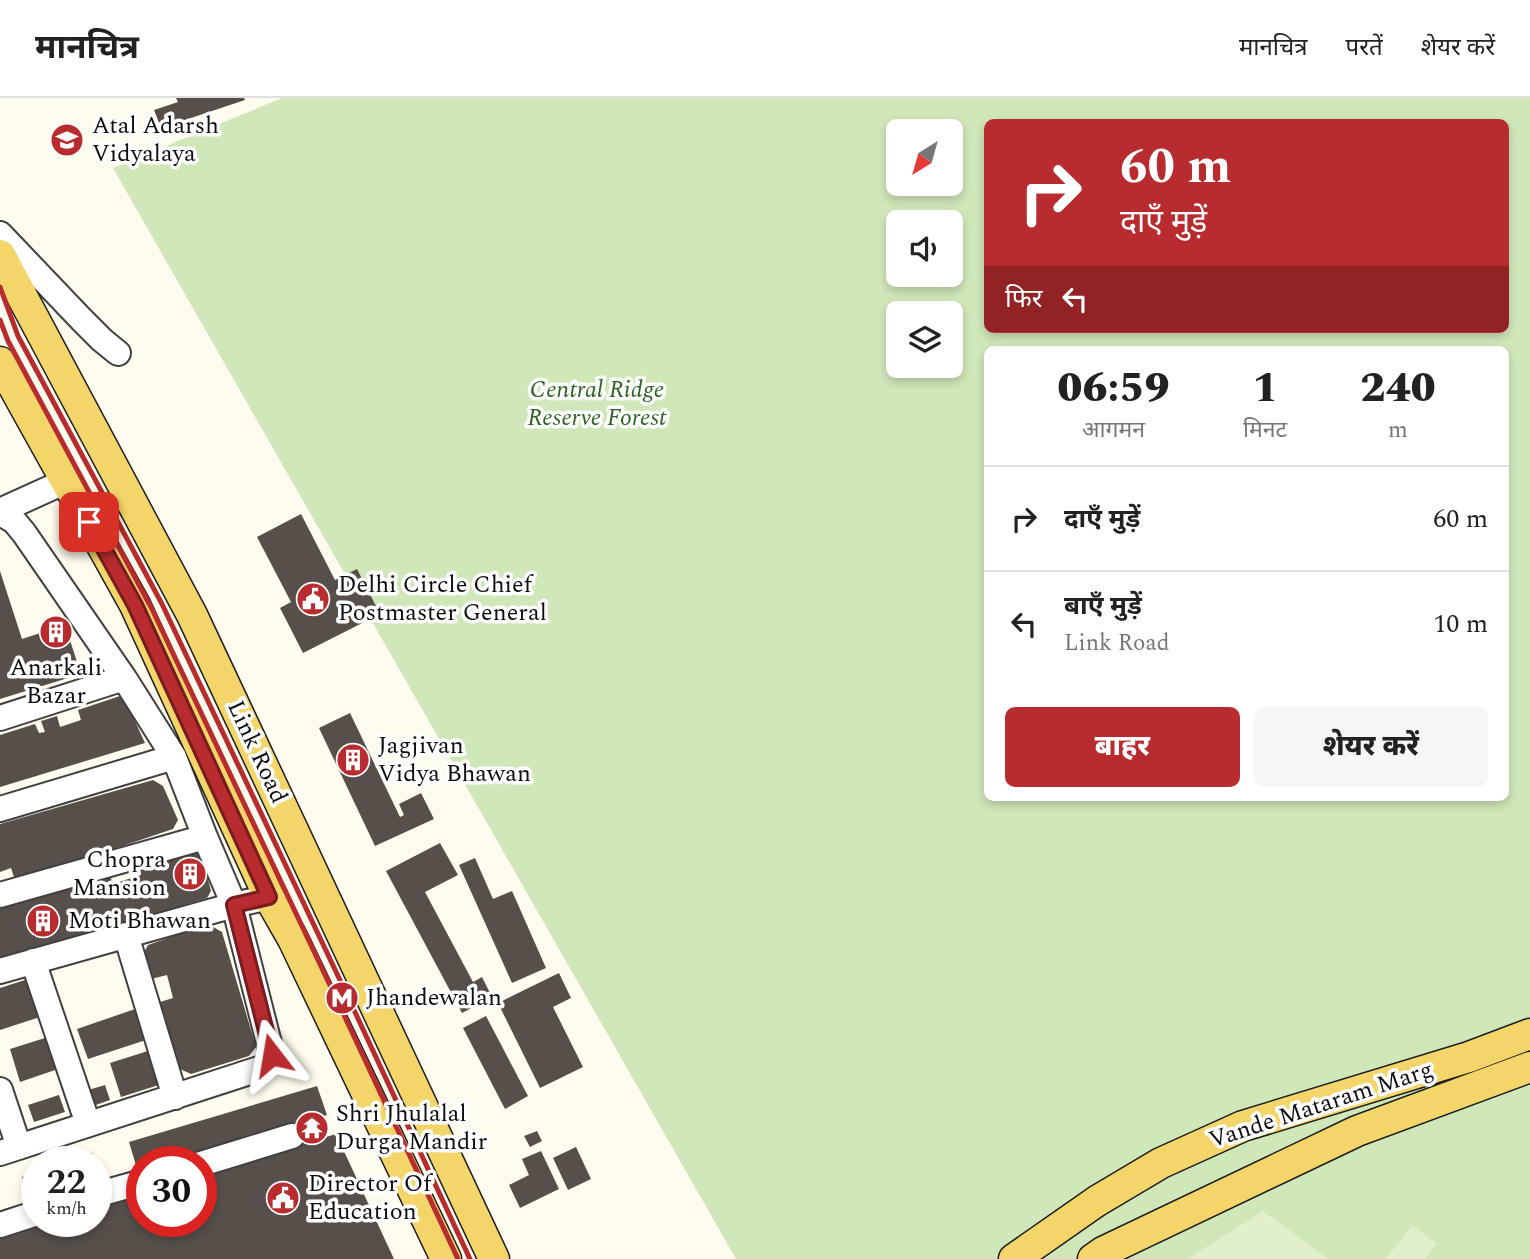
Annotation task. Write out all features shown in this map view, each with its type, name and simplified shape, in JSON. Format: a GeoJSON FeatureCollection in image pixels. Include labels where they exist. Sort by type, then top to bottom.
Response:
{"type":"FeatureCollection","features":[{"type":"Feature","properties":{"kind":"main road","name":"Link Road"},"geometry":{"type":"LineString","coordinates":[[0,255],[192,615],[494,1259]]}},
{"type":"Feature","properties":{"kind":"main road","name":"Link Road"},"geometry":{"type":"LineString","coordinates":[[0,362],[135,605],[269,897],[293,939],[446,1259]]}},
{"type":"Feature","properties":{"kind":"main road","name":"Vande Mataram Marg"},"geometry":{"type":"LineString","coordinates":[[1014,1259],[1097,1201],[1161,1163],[1243,1126],[1469,1057],[1530,1034]]}},
{"type":"Feature","properties":{"kind":"main road","name":"Vande Mataram Marg"},"geometry":{"type":"LineString","coordinates":[[1093,1259],[1357,1130],[1530,1067]]}},
{"type":"Feature","properties":{"kind":"street"},"geometry":{"type":"LineString","coordinates":[[0,234],[82,320],[118,353]]}},
{"type":"Feature","properties":{"kind":"street"},"geometry":{"type":"LineString","coordinates":[[0,512],[66,481]]}},
{"type":"Feature","properties":{"kind":"street"},"geometry":{"type":"LineString","coordinates":[[0,512],[14,521],[24,533],[124,678],[174,757],[234,905],[272,1055],[271,1060],[262,1068],[10,1150],[0,1090]]}},
{"type":"Feature","properties":{"kind":"street"},"geometry":{"type":"LineString","coordinates":[[0,718],[124,678]]}},
{"type":"Feature","properties":{"kind":"street"},"geometry":{"type":"LineString","coordinates":[[0,809],[174,757]]}},
{"type":"Feature","properties":{"kind":"street"},"geometry":{"type":"LineString","coordinates":[[0,895],[205,836]]}},
{"type":"Feature","properties":{"kind":"street"},"geometry":{"type":"LineString","coordinates":[[0,971],[269,897]]}},
{"type":"Feature","properties":{"kind":"street"},"geometry":{"type":"LineString","coordinates":[[126,935],[174,1097]]}},
{"type":"Feature","properties":{"kind":"street"},"geometry":{"type":"LineString","coordinates":[[33,961],[88,1124]]}},
{"type":"Feature","properties":{"kind":"street"},"geometry":{"type":"LineString","coordinates":[[217,1159],[292,1136]]}},
{"type":"Feature","properties":{"kind":"street"},"geometry":{"type":"LineString","coordinates":[[0,1225],[21,1218]]}},
{"type":"Feature","properties":{"kind":"green space","name":"Central Ridge Reserve Forest"},"geometry":{"type":"Polygon","coordinates":[[[282,98],[1530,98],[1530,1259],[736,1259],[113,168],[282,98]]]}},
{"type":"Feature","properties":{"kind":"green space"},"geometry":{"type":"Polygon","coordinates":[[[1263,1211],[1329,1259],[1187,1259],[1263,1211]]]}},
{"type":"Feature","properties":{"kind":"green space"},"geometry":{"type":"Polygon","coordinates":[[[1412,1225],[1437,1244],[1425,1259],[1386,1259],[1412,1225]]]}},
{"type":"Feature","properties":{"kind":"building"},"geometry":{"type":"Polygon","coordinates":[[[176,98],[245,100],[161,128],[154,110],[178,102],[176,98]]]}},
{"type":"Feature","properties":{"kind":"building"},"geometry":{"type":"Polygon","coordinates":[[[301,514],[335,580],[357,569],[380,614],[303,653],[280,608],[291,602],[257,537],[301,514]]]}},
{"type":"Feature","properties":{"kind":"building","name":"Anarkali Bazar"},"geometry":{"type":"Polygon","coordinates":[[[0,571],[22,639],[65,625],[81,674],[0,699],[0,571]]]}},
{"type":"Feature","properties":{"kind":"building"},"geometry":{"type":"Polygon","coordinates":[[[123,695],[145,743],[0,787],[0,735],[35,724],[39,733],[45,732],[41,721],[57,716],[60,727],[81,720],[78,710],[123,695]]]}},
{"type":"Feature","properties":{"kind":"building","name":"Jagjivan Vidya Bhawan"},"geometry":{"type":"Polygon","coordinates":[[[350,713],[400,817],[404,815],[399,804],[421,793],[434,819],[375,846],[319,728],[350,713]]]}},
{"type":"Feature","properties":{"kind":"building"},"geometry":{"type":"Polygon","coordinates":[[[153,780],[163,786],[178,820],[173,829],[15,880],[11,868],[0,872],[0,824],[153,780]]]}},
{"type":"Feature","properties":{"kind":"building"},"geometry":{"type":"Polygon","coordinates":[[[440,843],[458,875],[425,892],[473,982],[482,977],[492,997],[462,1013],[386,871],[440,843]]]}},
{"type":"Feature","properties":{"kind":"building"},"geometry":{"type":"Polygon","coordinates":[[[193,849],[201,852],[211,891],[207,898],[0,961],[0,906],[109,873],[113,884],[141,875],[139,866],[193,849]]]}},
{"type":"Feature","properties":{"kind":"building"},"geometry":{"type":"Polygon","coordinates":[[[475,858],[493,899],[512,891],[546,968],[512,983],[459,865],[475,858]]]}},
{"type":"Feature","properties":{"kind":"building"},"geometry":{"type":"Polygon","coordinates":[[[208,924],[222,932],[256,1047],[249,1056],[191,1074],[180,1069],[160,1002],[173,998],[167,975],[151,979],[143,954],[148,945],[208,924]]]}},
{"type":"Feature","properties":{"kind":"building"},"geometry":{"type":"Polygon","coordinates":[[[559,973],[571,998],[553,1007],[583,1067],[540,1088],[498,1003],[559,973]]]}},
{"type":"Feature","properties":{"kind":"building"},"geometry":{"type":"Polygon","coordinates":[[[28,979],[40,1017],[0,1030],[0,988],[28,979]]]}},
{"type":"Feature","properties":{"kind":"building"},"geometry":{"type":"Polygon","coordinates":[[[138,1008],[149,1039],[88,1059],[77,1029],[138,1008]]]}},
{"type":"Feature","properties":{"kind":"building"},"geometry":{"type":"Polygon","coordinates":[[[486,1016],[528,1096],[505,1109],[463,1028],[486,1016]]]}},
{"type":"Feature","properties":{"kind":"building"},"geometry":{"type":"Polygon","coordinates":[[[48,1037],[58,1069],[20,1082],[10,1049],[48,1037]]]}},
{"type":"Feature","properties":{"kind":"building"},"geometry":{"type":"Polygon","coordinates":[[[154,1049],[165,1083],[121,1097],[110,1063],[154,1049]]]}},
{"type":"Feature","properties":{"kind":"building"},"geometry":{"type":"Polygon","coordinates":[[[105,1085],[110,1100],[90,1107],[85,1091],[105,1085]]]}},
{"type":"Feature","properties":{"kind":"building"},"geometry":{"type":"Polygon","coordinates":[[[317,1086],[327,1115],[319,1117],[324,1132],[306,1139],[300,1123],[217,1148],[130,1146],[129,1142],[317,1086]]]}},
{"type":"Feature","properties":{"kind":"building"},"geometry":{"type":"Polygon","coordinates":[[[59,1095],[65,1112],[34,1122],[28,1105],[59,1095]]]}},
{"type":"Feature","properties":{"kind":"building"},"geometry":{"type":"Polygon","coordinates":[[[537,1131],[542,1141],[530,1147],[524,1136],[537,1131]]]}},
{"type":"Feature","properties":{"kind":"building","name":"Director Of Education"},"geometry":{"type":"Polygon","coordinates":[[[336,1134],[394,1259],[0,1259],[0,1234],[21,1228],[21,1237],[112,1237],[112,1200],[126,1196],[126,1237],[217,1237],[217,1169],[336,1134]]]}},
{"type":"Feature","properties":{"kind":"building"},"geometry":{"type":"Polygon","coordinates":[[[576,1147],[591,1179],[568,1190],[553,1158],[576,1147]]]}},
{"type":"Feature","properties":{"kind":"building"},"geometry":{"type":"Polygon","coordinates":[[[541,1151],[559,1189],[520,1208],[509,1185],[529,1175],[522,1159],[541,1151]]]}},
{"type":"Feature","properties":{"kind":"railway"},"geometry":{"type":"LineString","coordinates":[[0,287],[18,336],[162,604],[470,1259]]}},
{"type":"Feature","properties":{"kind":"railway"},"geometry":{"type":"LineString","coordinates":[[0,320],[8,341],[152,609],[458,1259]]}},
{"type":"Feature","properties":{"kind":"place","name":"Atal Adarsh Vidyalaya"},"geometry":{"type":"Point","coordinates":[67,140]}},
{"type":"Feature","properties":{"kind":"place","name":"Delhi Circle Chief Postmaster General"},"geometry":{"type":"Point","coordinates":[313,599]}},
{"type":"Feature","properties":{"kind":"place","name":"Anarkali Bazar"},"geometry":{"type":"Point","coordinates":[56,632]}},
{"type":"Feature","properties":{"kind":"place","name":"Jagjivan Vidya Bhawan"},"geometry":{"type":"Point","coordinates":[353,760]}},
{"type":"Feature","properties":{"kind":"place","name":"Chopra Mansion"},"geometry":{"type":"Point","coordinates":[190,874]}},
{"type":"Feature","properties":{"kind":"place","name":"Moti Bhawan"},"geometry":{"type":"Point","coordinates":[43,921]}},
{"type":"Feature","properties":{"kind":"place","name":"Jhandewalan"},"geometry":{"type":"Point","coordinates":[342,998]}},
{"type":"Feature","properties":{"kind":"place","name":"Shri Jhulalal Durga Mandir"},"geometry":{"type":"Point","coordinates":[312,1128]}},
{"type":"Feature","properties":{"kind":"place","name":"Director Of Education"},"geometry":{"type":"Point","coordinates":[283,1198]}},
{"type":"Feature","properties":{"kind":"route"},"geometry":{"type":"LineString","coordinates":[[89,522],[135,605],[269,897],[234,905],[272,1055]]}}]}
